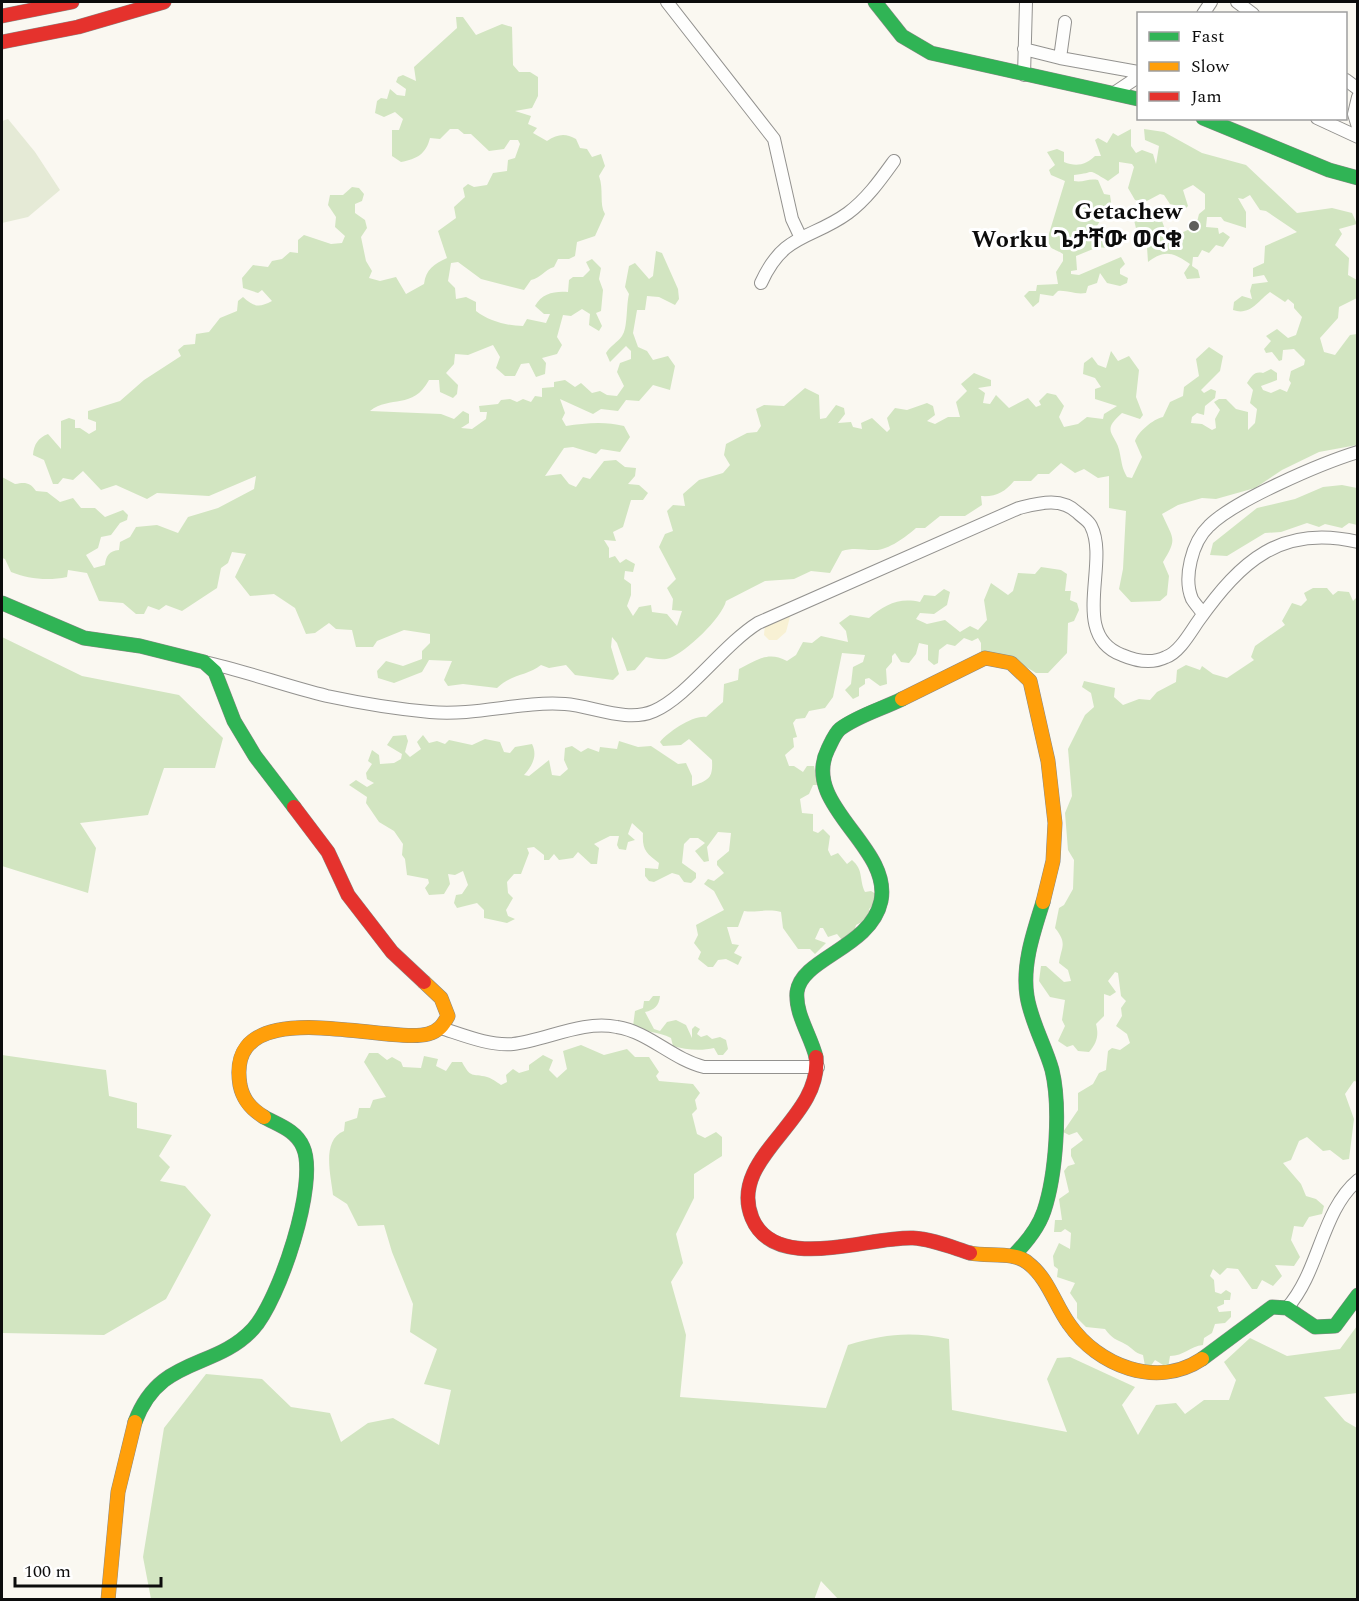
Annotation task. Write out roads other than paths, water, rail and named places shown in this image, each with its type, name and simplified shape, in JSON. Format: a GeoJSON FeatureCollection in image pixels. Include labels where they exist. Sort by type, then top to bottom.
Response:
{"type":"FeatureCollection","features":[{"type":"Feature","properties":{"kind":"street"},"geometry":{"type":"LineString","coordinates":[[2,16],[72,2]]}},
{"type":"Feature","properties":{"kind":"street"},"geometry":{"type":"LineString","coordinates":[[2,42],[78,27],[165,2]]}},
{"type":"Feature","properties":{"kind":"street"},"geometry":{"type":"LineString","coordinates":[[667,2],[774,139],[792,219],[800,236]]}},
{"type":"Feature","properties":{"kind":"street"},"geometry":{"type":"LineString","coordinates":[[875,2],[902,36],[916,46],[954,59],[1137,99]]}},
{"type":"Feature","properties":{"kind":"street"},"geometry":{"type":"LineString","coordinates":[[1024,75],[1026,2]]}},
{"type":"Feature","properties":{"kind":"street"},"geometry":{"type":"LineString","coordinates":[[1237,2],[1250,12]]}},
{"type":"Feature","properties":{"kind":"street"},"geometry":{"type":"LineString","coordinates":[[1060,58],[1065,22]]}},
{"type":"Feature","properties":{"kind":"street"},"geometry":{"type":"LineString","coordinates":[[1024,49],[1137,72]]}},
{"type":"Feature","properties":{"kind":"street"},"geometry":{"type":"LineString","coordinates":[[1114,93],[1137,78]]}},
{"type":"Feature","properties":{"kind":"street"},"geometry":{"type":"LineString","coordinates":[[1358,97],[1354,114],[1358,127]]}},
{"type":"Feature","properties":{"kind":"street"},"geometry":{"type":"LineString","coordinates":[[1208,120],[1329,170],[1358,178]]}},
{"type":"Feature","properties":{"kind":"street"},"geometry":{"type":"LineString","coordinates":[[1321,120],[1358,137]]}},
{"type":"Feature","properties":{"kind":"street"},"geometry":{"type":"LineString","coordinates":[[761,283],[768,267],[800,236],[848,213],[872,191],[894,161]]}},
{"type":"Feature","properties":{"kind":"street"},"geometry":{"type":"LineString","coordinates":[[1203,614],[1192,598],[1188,578],[1195,545],[1209,526],[1238,506],[1279,485],[1358,452]]}},
{"type":"Feature","properties":{"kind":"street"},"geometry":{"type":"LineString","coordinates":[[2,603],[84,638],[140,646],[326,696],[429,712],[470,714],[534,704],[566,704],[632,715],[654,711],[664,705],[738,636],[758,623],[1019,508],[1047,501],[1070,506],[1091,525],[1096,548],[1095,621],[1103,641],[1117,653],[1148,662],[1168,657],[1235,575],[1259,555],[1312,536],[1358,542]]}},
{"type":"Feature","properties":{"kind":"street"},"geometry":{"type":"LineString","coordinates":[[1013,1256],[1032,1236],[1045,1209],[1057,1104],[1053,1072],[1026,995],[1026,964],[1048,885],[1055,843],[1052,786],[1030,681],[1020,667],[1006,659],[985,658],[946,675],[839,730],[827,747],[821,775],[832,802],[870,856],[881,884],[882,902],[875,919],[856,937],[801,978],[797,987],[796,1001],[800,1016],[814,1042],[818,1067],[815,1086],[779,1134],[749,1182],[748,1203],[752,1217],[761,1230],[785,1247],[913,1238],[936,1241],[989,1256],[1013,1256],[1029,1263],[1085,1344],[1124,1368],[1151,1373],[1181,1371],[1272,1307],[1287,1308],[1315,1327],[1326,1328],[1341,1320],[1358,1295]]}},
{"type":"Feature","properties":{"kind":"street"},"geometry":{"type":"LineString","coordinates":[[204,662],[214,672],[234,721],[255,756],[328,852],[355,904],[392,952],[441,998],[448,1016],[441,1028]]}},
{"type":"Feature","properties":{"kind":"street"},"geometry":{"type":"LineString","coordinates":[[108,1599],[124,1456],[150,1393],[172,1373],[243,1338],[249,1332],[270,1303],[292,1244],[308,1163],[304,1147],[298,1136],[249,1106],[240,1090],[239,1071],[243,1055],[252,1043],[265,1034],[285,1030],[330,1028],[405,1036],[424,1034],[441,1028],[477,1039],[510,1044],[581,1028],[615,1026],[637,1032],[687,1063],[705,1067],[818,1067]]}},
{"type":"Feature","properties":{"kind":"street"},"geometry":{"type":"LineString","coordinates":[[1287,1308],[1305,1282],[1334,1211],[1358,1179]]}},
{"type":"Feature","properties":{"kind":"place","name":"Getachew Worku ጌታቸው ወርቁ"},"geometry":{"type":"Point","coordinates":[1194,226]}}]}
